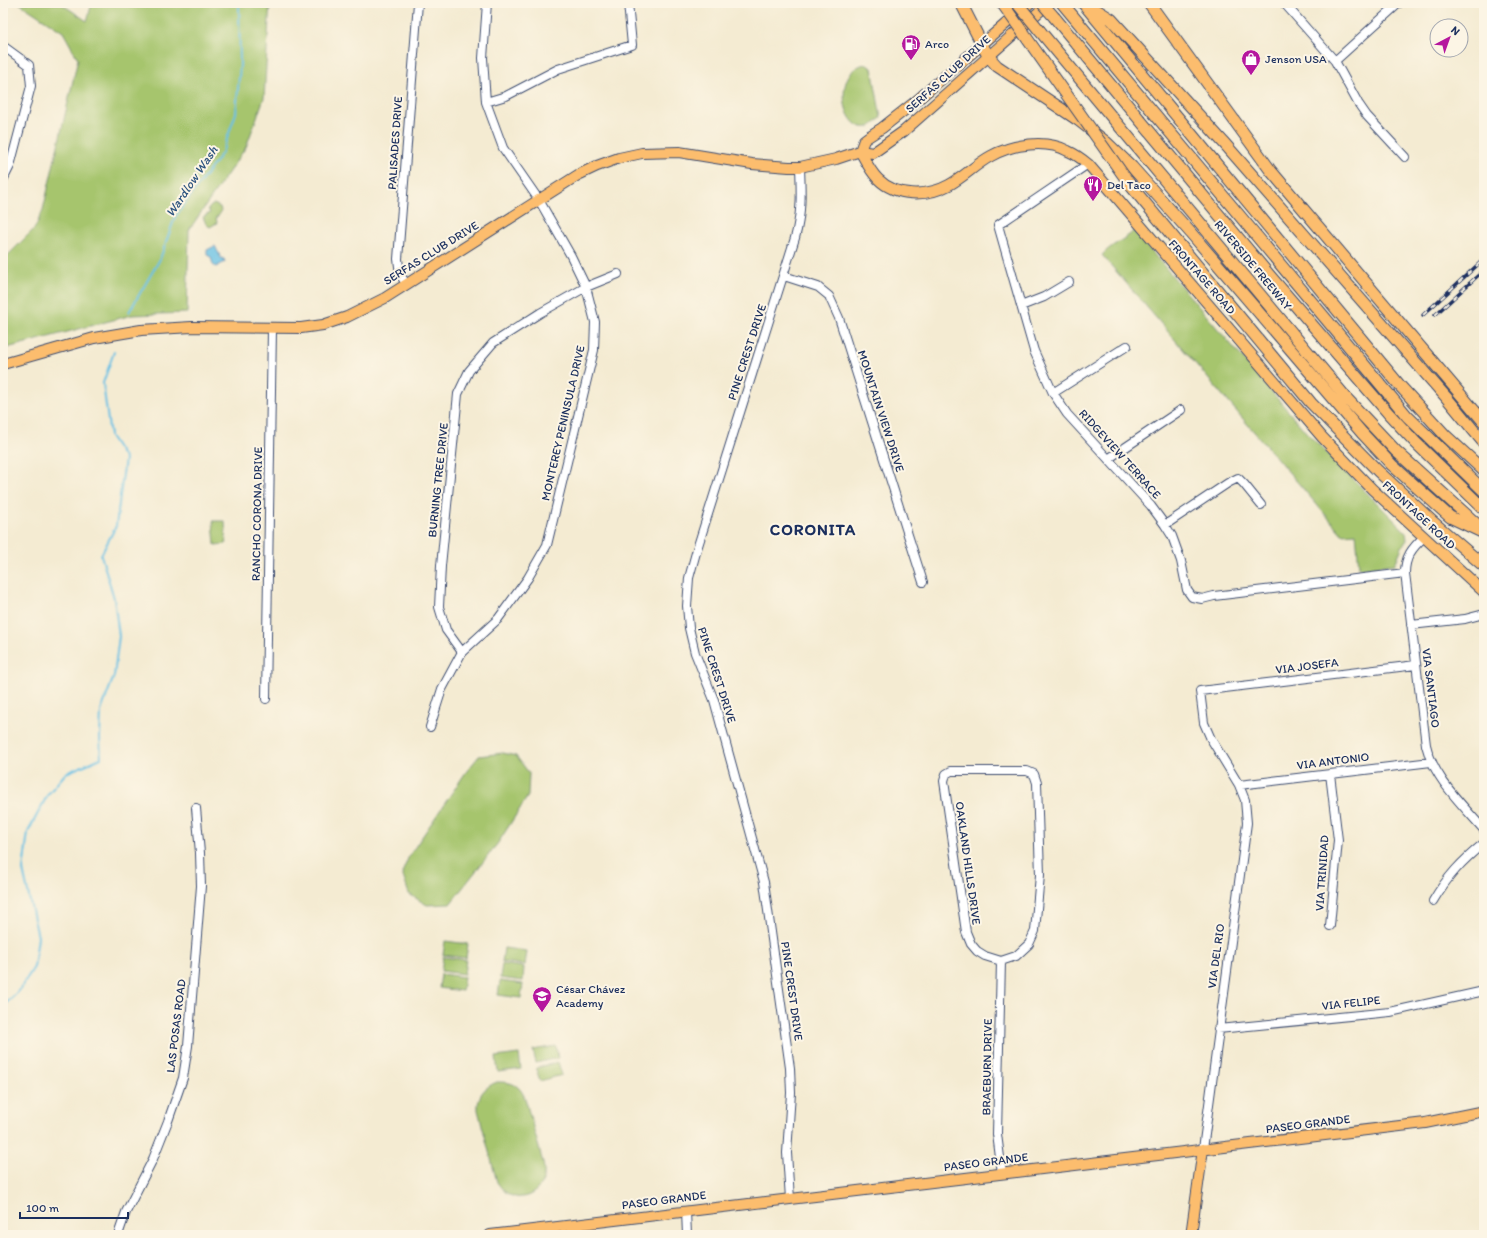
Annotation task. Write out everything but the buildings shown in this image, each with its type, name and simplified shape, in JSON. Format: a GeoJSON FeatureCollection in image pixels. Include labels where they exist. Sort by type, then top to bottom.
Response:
{"type":"FeatureCollection","features":[{"type":"Feature","properties":{"kind":"highway"},"geometry":{"type":"LineString","coordinates":[[961,3],[988,56],[997,66],[1078,120],[1111,147],[1132,167],[1190,232],[1362,433],[1392,465],[1450,517],[1484,532]]}},
{"type":"Feature","properties":{"kind":"highway"},"geometry":{"type":"LineString","coordinates":[[1002,3],[1131,186],[1311,403],[1378,471],[1434,523],[1484,566]]}},
{"type":"Feature","properties":{"kind":"highway","name":"RIVERSIDE FREEWAY"},"geometry":{"type":"LineString","coordinates":[[1017,3],[1348,400],[1396,451],[1484,532]]}},
{"type":"Feature","properties":{"kind":"highway"},"geometry":{"type":"LineString","coordinates":[[1042,3],[1270,276],[1389,414],[1416,443],[1484,509]]}},
{"type":"Feature","properties":{"kind":"highway"},"geometry":{"type":"LineString","coordinates":[[1084,3],[1111,19],[1224,143],[1446,397],[1484,443]]}},
{"type":"Feature","properties":{"kind":"highway"},"geometry":{"type":"LineString","coordinates":[[1084,3],[1401,387],[1445,435],[1484,471]]}},
{"type":"Feature","properties":{"kind":"highway"},"geometry":{"type":"LineString","coordinates":[[1149,3],[1270,171],[1484,422]]}},
{"type":"Feature","properties":{"kind":"highway"},"geometry":{"type":"LineString","coordinates":[[1064,5],[1407,416],[1484,491]]}},
{"type":"Feature","properties":{"kind":"main road","name":"SERFAS CLUB DRIVE"},"geometry":{"type":"LineString","coordinates":[[860,151],[864,140],[915,102],[1030,3]]}},
{"type":"Feature","properties":{"kind":"main road","name":"SERFAS CLUB DRIVE"},"geometry":{"type":"LineString","coordinates":[[3,364],[94,338],[141,330],[192,327],[272,329],[301,328],[318,326],[347,317],[370,306],[406,284],[578,175],[619,158],[642,153],[679,152],[752,164],[789,167],[836,159],[860,151],[873,153],[904,131],[1049,3]]}},
{"type":"Feature","properties":{"kind":"main road","name":"FRONTAGE ROAD"},"geometry":{"type":"LineString","coordinates":[[860,151],[871,170],[879,180],[894,189],[912,193],[933,192],[949,185],[991,156],[1012,148],[1032,144],[1055,146],[1067,150],[1088,164],[1322,437],[1372,489],[1484,592]]}},
{"type":"Feature","properties":{"kind":"main road","name":"PASEO GRANDE"},"geometry":{"type":"LineString","coordinates":[[490,1235],[1425,1123],[1484,1111]]}},
{"type":"Feature","properties":{"kind":"main road","name":"VIA DEL RIO"},"geometry":{"type":"LineString","coordinates":[[1191,1235],[1203,1149]]}},
{"type":"Feature","properties":{"kind":"street","name":"PALISADES DRIVE"},"geometry":{"type":"LineString","coordinates":[[406,284],[400,274],[398,259],[418,3]]}},
{"type":"Feature","properties":{"kind":"street","name":"MONTEREY PENINSULA DRIVE"},"geometry":{"type":"LineString","coordinates":[[462,652],[498,619],[528,578],[547,545],[594,350],[596,322],[586,287],[571,256],[539,200],[502,148],[486,102],[483,58],[487,3]]}},
{"type":"Feature","properties":{"kind":"street"},"geometry":{"type":"LineString","coordinates":[[486,102],[506,96],[558,69],[632,45],[628,3]]}},
{"type":"Feature","properties":{"kind":"street"},"geometry":{"type":"LineString","coordinates":[[1284,3],[1335,61],[1358,103],[1367,116],[1405,157]]}},
{"type":"Feature","properties":{"kind":"street"},"geometry":{"type":"LineString","coordinates":[[1335,61],[1398,3]]}},
{"type":"Feature","properties":{"kind":"street"},"geometry":{"type":"LineString","coordinates":[[3,46],[29,65],[31,86],[10,166],[3,180]]}},
{"type":"Feature","properties":{"kind":"street","name":"RIDGEVIEW TERRACE"},"geometry":{"type":"LineString","coordinates":[[1088,164],[998,225],[1034,351],[1053,393],[1067,414],[1151,506],[1165,525],[1172,536],[1181,562],[1187,590],[1192,597],[1202,599],[1214,596],[1405,573]]}},
{"type":"Feature","properties":{"kind":"street","name":"PINE CREST DRIVE"},"geometry":{"type":"LineString","coordinates":[[790,1199],[787,1153],[791,1093],[790,1068],[765,889],[714,700],[695,653],[689,628],[687,606],[689,578],[697,549],[784,276],[800,221],[800,166]]}},
{"type":"Feature","properties":{"kind":"street","name":"BURNING TREE DRIVE"},"geometry":{"type":"LineString","coordinates":[[462,652],[446,630],[439,607],[441,566],[458,394],[469,371],[493,343],[540,313],[586,287],[618,274]]}},
{"type":"Feature","properties":{"kind":"street","name":"MOUNTAIN VIEW DRIVE"},"geometry":{"type":"LineString","coordinates":[[784,276],[818,287],[829,296],[839,318],[923,582]]}},
{"type":"Feature","properties":{"kind":"street"},"geometry":{"type":"LineString","coordinates":[[1021,306],[1044,297],[1069,282]]}},
{"type":"Feature","properties":{"kind":"street","name":"RANCHO CORONA DRIVE"},"geometry":{"type":"LineString","coordinates":[[266,699],[272,329]]}},
{"type":"Feature","properties":{"kind":"street"},"geometry":{"type":"LineString","coordinates":[[1053,393],[1127,346]]}},
{"type":"Feature","properties":{"kind":"street"},"geometry":{"type":"LineString","coordinates":[[1108,460],[1181,410]]}},
{"type":"Feature","properties":{"kind":"street"},"geometry":{"type":"LineString","coordinates":[[1165,525],[1228,482],[1238,478],[1261,505]]}},
{"type":"Feature","properties":{"kind":"street","name":"VIA SANTIAGO"},"geometry":{"type":"LineString","coordinates":[[1424,538],[1410,552],[1405,564],[1405,573],[1426,745],[1431,762],[1440,777],[1484,830]]}},
{"type":"Feature","properties":{"kind":"street"},"geometry":{"type":"LineString","coordinates":[[1411,625],[1465,619],[1484,614]]}},
{"type":"Feature","properties":{"kind":"street"},"geometry":{"type":"LineString","coordinates":[[430,727],[442,689],[462,652]]}},
{"type":"Feature","properties":{"kind":"street","name":"VIA JOSEFA"},"geometry":{"type":"LineString","coordinates":[[1200,690],[1416,665]]}},
{"type":"Feature","properties":{"kind":"street","name":"VIA DEL RIO"},"geometry":{"type":"LineString","coordinates":[[1200,690],[1204,723],[1211,739],[1239,785],[1245,800],[1247,823],[1203,1149]]}},
{"type":"Feature","properties":{"kind":"street","name":"VIA ANTONIO"},"geometry":{"type":"LineString","coordinates":[[1239,785],[1431,762]]}},
{"type":"Feature","properties":{"kind":"street","name":"OAKLAND HILLS DRIVE"},"geometry":{"type":"LineString","coordinates":[[956,771],[1027,771],[1034,774],[1037,784],[1040,875],[1035,931],[1029,944],[1023,950],[1016,956],[1001,961],[985,956],[977,950],[971,944],[966,932],[944,781],[946,774],[956,771]]}},
{"type":"Feature","properties":{"kind":"street","name":"VIA TRINIDAD"},"geometry":{"type":"LineString","coordinates":[[1330,774],[1338,840],[1330,926]]}},
{"type":"Feature","properties":{"kind":"street","name":"LAS POSAS ROAD"},"geometry":{"type":"LineString","coordinates":[[118,1235],[126,1212],[153,1159],[183,1078],[188,1046],[201,886],[196,808]]}},
{"type":"Feature","properties":{"kind":"street"},"geometry":{"type":"LineString","coordinates":[[1433,901],[1451,873],[1484,843]]}},
{"type":"Feature","properties":{"kind":"street","name":"BRAEBURN DRIVE"},"geometry":{"type":"LineString","coordinates":[[1001,961],[997,1134],[1002,1173]]}},
{"type":"Feature","properties":{"kind":"street","name":"VIA FELIPE"},"geometry":{"type":"LineString","coordinates":[[1218,1029],[1390,1012],[1484,991]]}},
{"type":"Feature","properties":{"kind":"street"},"geometry":{"type":"LineString","coordinates":[[686,1211],[687,1235]]}},
{"type":"Feature","properties":{"kind":"green space"},"geometry":{"type":"Polygon","coordinates":[[[19,3],[60,3],[87,21],[92,3],[270,3],[264,98],[246,147],[189,230],[187,313],[132,315],[3,349],[3,260],[35,228],[43,210],[78,59],[63,32],[19,3]]]}},
{"type":"Feature","properties":{"kind":"green space"},"geometry":{"type":"Polygon","coordinates":[[[865,64],[872,68],[881,118],[873,125],[868,127],[859,126],[852,120],[847,111],[844,100],[848,78],[855,69],[865,64]]]}},
{"type":"Feature","properties":{"kind":"green space"},"geometry":{"type":"Polygon","coordinates":[[[214,204],[220,207],[221,212],[216,217],[217,223],[210,227],[206,224],[203,217],[210,213],[208,209],[214,204]]]}},
{"type":"Feature","properties":{"kind":"green space"},"geometry":{"type":"Polygon","coordinates":[[[1134,231],[1306,432],[1406,532],[1407,540],[1402,547],[1395,564],[1359,567],[1356,533],[1342,534],[1102,255],[1109,248],[1134,231]]]}},
{"type":"Feature","properties":{"kind":"green space"},"geometry":{"type":"Polygon","coordinates":[[[213,521],[225,521],[226,544],[215,545],[213,521]]]}},
{"type":"Feature","properties":{"kind":"green space"},"geometry":{"type":"Polygon","coordinates":[[[503,753],[516,756],[529,773],[528,796],[498,843],[450,904],[427,905],[409,894],[402,873],[409,856],[466,772],[479,756],[503,753]]]}},
{"type":"Feature","properties":{"kind":"green space"},"geometry":{"type":"Polygon","coordinates":[[[445,941],[468,944],[466,958],[443,955],[445,941]]]}},
{"type":"Feature","properties":{"kind":"green space"},"geometry":{"type":"Polygon","coordinates":[[[504,948],[527,951],[525,965],[502,962],[504,948]]]}},
{"type":"Feature","properties":{"kind":"green space"},"geometry":{"type":"Polygon","coordinates":[[[443,957],[466,960],[464,974],[441,971],[443,957]]]}},
{"type":"Feature","properties":{"kind":"green space"},"geometry":{"type":"Polygon","coordinates":[[[502,964],[524,967],[523,981],[500,978],[502,964]]]}},
{"type":"Feature","properties":{"kind":"green space"},"geometry":{"type":"Polygon","coordinates":[[[441,974],[464,977],[462,991],[439,988],[441,974]]]}},
{"type":"Feature","properties":{"kind":"green space"},"geometry":{"type":"Polygon","coordinates":[[[500,981],[523,984],[521,998],[498,995],[500,981]]]}},
{"type":"Feature","properties":{"kind":"green space"},"geometry":{"type":"Polygon","coordinates":[[[556,1046],[558,1058],[536,1063],[533,1050],[556,1046]]]}},
{"type":"Feature","properties":{"kind":"green space"},"geometry":{"type":"Polygon","coordinates":[[[519,1054],[521,1069],[498,1072],[496,1057],[519,1054]]]}},
{"type":"Feature","properties":{"kind":"green space"},"geometry":{"type":"Polygon","coordinates":[[[558,1062],[562,1075],[540,1081],[536,1068],[558,1062]]]}},
{"type":"Feature","properties":{"kind":"green space"},"geometry":{"type":"Polygon","coordinates":[[[497,1082],[511,1083],[523,1093],[525,1098],[543,1162],[544,1172],[540,1187],[530,1195],[518,1197],[511,1196],[497,1182],[478,1105],[480,1096],[485,1089],[497,1082]]]}},
{"type":"Feature","properties":{"kind":"water"},"geometry":{"type":"Polygon","coordinates":[[[215,246],[221,258],[224,259],[225,262],[216,267],[213,265],[211,257],[207,255],[207,250],[215,246]]]}},
{"type":"Feature","properties":{"kind":"waterway","name":"Wardlow Wash"},"geometry":{"type":"LineString","coordinates":[[129,312],[160,259],[175,217],[222,153],[236,113],[240,65],[239,3]]}},
{"type":"Feature","properties":{"kind":"waterway","name":"Wardlow Wash"},"geometry":{"type":"LineString","coordinates":[[3,1006],[19,991],[34,967],[38,937],[23,870],[28,832],[48,794],[66,773],[101,758],[101,711],[114,676],[119,636],[114,598],[101,555],[116,526],[125,459],[110,436],[103,383],[114,352]]}},
{"type":"Feature","properties":{"kind":"railway"},"geometry":{"type":"LineString","coordinates":[[1423,315],[1484,259]]}},
{"type":"Feature","properties":{"kind":"railway"},"geometry":{"type":"LineString","coordinates":[[1435,315],[1484,270]]}},
{"type":"Feature","properties":{"kind":"place","name":"Arco"},"geometry":{"type":"Point","coordinates":[911,61]}},
{"type":"Feature","properties":{"kind":"place","name":"Jenson USA"},"geometry":{"type":"Point","coordinates":[1251,76]}},
{"type":"Feature","properties":{"kind":"place","name":"Del Taco"},"geometry":{"type":"Point","coordinates":[1093,202]}},
{"type":"Feature","properties":{"kind":"place","name":"César Chávez Academy"},"geometry":{"type":"Point","coordinates":[542,1013]}},
{"type":"Feature","properties":{"kind":"district","name":"CORONITA"},"geometry":{"type":"Point","coordinates":[813,529]}}]}
